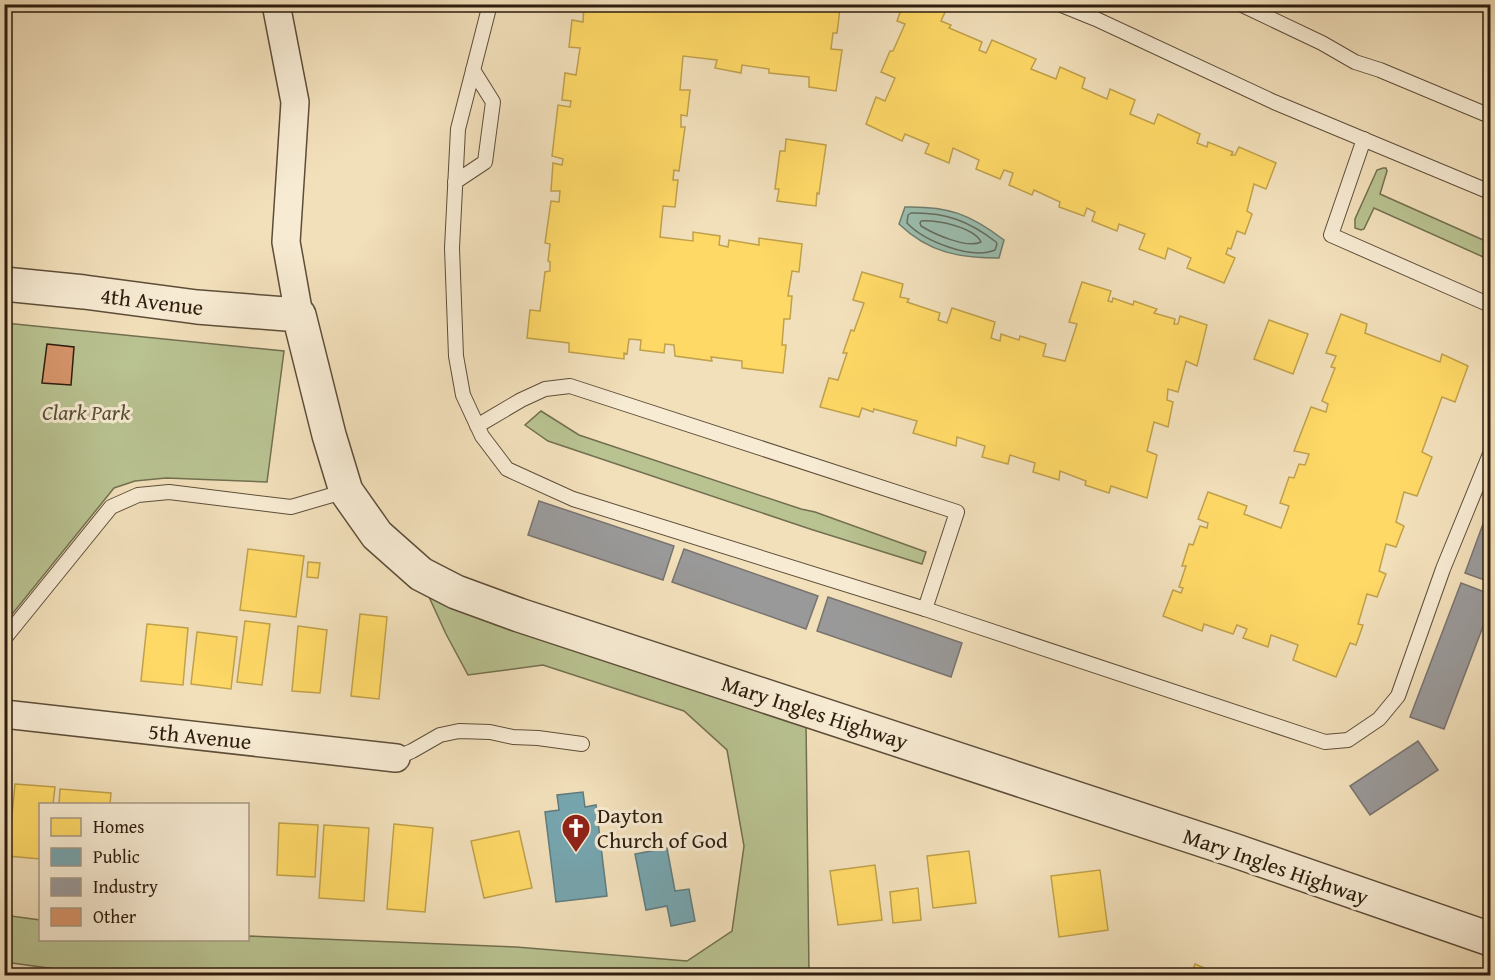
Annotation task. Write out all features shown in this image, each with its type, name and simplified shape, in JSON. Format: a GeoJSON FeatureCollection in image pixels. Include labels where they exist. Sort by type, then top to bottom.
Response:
{"type":"FeatureCollection","features":[{"type":"Feature","properties":{"kind":"street"},"geometry":{"type":"LineString","coordinates":[[276,4],[295,102],[286,242],[299,315]]}},
{"type":"Feature","properties":{"kind":"street","name":"4th Avenue"},"geometry":{"type":"LineString","coordinates":[[4,285],[84,292],[197,307],[299,315]]}},
{"type":"Feature","properties":{"kind":"street","name":"Mary Ingles Highway"},"geometry":{"type":"LineString","coordinates":[[299,315],[346,491],[377,535],[421,574],[456,592],[519,615],[1221,847],[1491,939]]}},
{"type":"Feature","properties":{"kind":"street","name":"5th Avenue"},"geometry":{"type":"LineString","coordinates":[[4,714],[396,758]]}},
{"type":"Feature","properties":{"kind":"lane"},"geometry":{"type":"LineString","coordinates":[[489,4],[458,129],[452,248],[456,356],[463,395],[482,436],[507,469],[573,499],[925,609],[1325,742],[1348,740],[1379,719],[1398,696],[1443,569],[1491,454]]}},
{"type":"Feature","properties":{"kind":"lane"},"geometry":{"type":"LineString","coordinates":[[1059,4],[1274,102],[1491,192]]}},
{"type":"Feature","properties":{"kind":"lane"},"geometry":{"type":"LineString","coordinates":[[1240,4],[1322,43],[1355,62],[1491,116]]}},
{"type":"Feature","properties":{"kind":"lane"},"geometry":{"type":"LineString","coordinates":[[455,182],[485,162],[493,102],[473,70]]}},
{"type":"Feature","properties":{"kind":"lane"},"geometry":{"type":"LineString","coordinates":[[1364,139],[1331,235],[1491,305]]}},
{"type":"Feature","properties":{"kind":"lane"},"geometry":{"type":"LineString","coordinates":[[477,426],[521,400],[545,389],[570,386],[957,512],[925,609]]}},
{"type":"Feature","properties":{"kind":"lane"},"geometry":{"type":"LineString","coordinates":[[4,639],[111,507],[138,495],[169,492],[291,507],[346,491]]}},
{"type":"Feature","properties":{"kind":"lane"},"geometry":{"type":"LineString","coordinates":[[396,758],[440,735],[459,731],[490,732],[513,737],[582,744]]}},
{"type":"Feature","properties":{"kind":"green space"},"geometry":{"type":"Polygon","coordinates":[[[1383,168],[1387,171],[1380,194],[1490,243],[1490,260],[1374,208],[1364,229],[1355,228],[1355,219],[1377,170],[1383,168]]]}},
{"type":"Feature","properties":{"kind":"green space","name":"Clark Park"},"geometry":{"type":"Polygon","coordinates":[[[5,323],[284,351],[267,482],[166,478],[135,481],[114,488],[5,623],[5,323]]]}},
{"type":"Feature","properties":{"kind":"green space"},"geometry":{"type":"Polygon","coordinates":[[[541,411],[579,435],[815,512],[926,552],[922,564],[548,441],[525,425],[541,411]]]}},
{"type":"Feature","properties":{"kind":"green space"},"geometry":{"type":"Polygon","coordinates":[[[424,586],[806,721],[809,975],[99,975],[5,962],[4,915],[39,920],[39,941],[249,941],[249,936],[516,947],[687,961],[732,931],[744,846],[727,750],[684,711],[543,665],[468,675],[424,586]]]}},
{"type":"Feature","properties":{"kind":"water"},"geometry":{"type":"Polygon","coordinates":[[[905,207],[946,210],[969,218],[1004,240],[999,258],[958,255],[922,242],[899,224],[905,207]]]}},
{"type":"Feature","properties":{"kind":"building: Homes"},"geometry":{"type":"Polygon","coordinates":[[[584,4],[822,4],[822,7],[840,9],[837,33],[833,33],[831,49],[842,50],[836,91],[809,87],[809,77],[769,73],[769,69],[742,65],[741,73],[715,68],[717,60],[683,56],[680,90],[690,90],[687,116],[681,115],[681,127],[685,127],[679,171],[674,170],[673,180],[678,180],[675,207],[663,206],[660,237],[693,241],[693,232],[720,236],[719,245],[728,247],[729,240],[759,245],[759,238],[802,244],[799,272],[792,271],[788,296],[792,296],[790,319],[784,319],[782,345],[786,345],[783,373],[742,368],[742,361],[711,357],[712,361],[675,356],[674,345],[665,344],[664,353],[640,350],[641,340],[629,339],[624,359],[569,352],[569,343],[527,338],[530,310],[540,311],[545,272],[550,271],[548,261],[550,244],[545,243],[551,201],[559,202],[560,191],[551,191],[553,163],[562,165],[563,159],[552,156],[558,105],[570,107],[571,101],[562,100],[565,73],[576,75],[580,48],[569,47],[572,20],[583,22],[584,4]]]}},
{"type":"Feature","properties":{"kind":"building: Homes"},"geometry":{"type":"Polygon","coordinates":[[[903,4],[934,4],[946,10],[941,21],[951,25],[949,28],[982,42],[979,50],[986,53],[992,40],[1036,59],[1031,69],[1056,79],[1060,67],[1085,78],[1082,88],[1107,99],[1110,89],[1135,100],[1130,114],[1154,124],[1158,114],[1200,134],[1197,143],[1207,147],[1208,142],[1233,152],[1231,155],[1235,155],[1239,147],[1276,163],[1266,189],[1254,184],[1247,211],[1252,214],[1245,234],[1237,231],[1231,249],[1228,248],[1226,254],[1235,258],[1224,283],[1187,268],[1191,258],[1168,248],[1165,259],[1139,249],[1145,234],[1119,224],[1117,231],[1092,221],[1095,212],[1087,208],[1084,216],[1059,207],[1060,202],[1034,190],[1032,195],[1009,185],[1013,173],[1004,170],[1000,179],[976,169],[979,160],[953,148],[949,163],[925,153],[929,144],[905,134],[902,141],[866,124],[876,97],[885,101],[895,78],[881,72],[905,24],[897,21],[903,4]]]}},
{"type":"Feature","properties":{"kind":"building: Homes"},"geometry":{"type":"Polygon","coordinates":[[[786,139],[826,145],[816,206],[777,201],[779,189],[775,189],[780,151],[785,151],[786,139]]]}},
{"type":"Feature","properties":{"kind":"building: Homes"},"geometry":{"type":"Polygon","coordinates":[[[862,272],[903,284],[900,297],[909,299],[907,302],[940,313],[938,320],[947,323],[952,308],[995,322],[991,338],[1000,341],[1001,334],[1019,340],[1020,336],[1046,344],[1043,356],[1065,361],[1077,324],[1069,322],[1082,282],[1111,291],[1108,301],[1112,302],[1113,298],[1133,305],[1134,301],[1157,309],[1154,313],[1175,319],[1174,324],[1178,324],[1180,316],[1207,325],[1197,366],[1186,361],[1178,392],[1168,389],[1167,400],[1173,402],[1168,427],[1154,422],[1147,451],[1157,455],[1147,498],[1111,486],[1109,493],[1085,485],[1086,481],[1060,471],[1059,480],[1033,472],[1035,463],[1010,455],[1008,464],[982,457],[985,446],[957,437],[956,446],[913,433],[917,421],[874,409],[873,412],[862,408],[859,417],[820,407],[829,378],[838,380],[847,353],[843,353],[864,303],[853,300],[862,272]]]}},
{"type":"Feature","properties":{"kind":"building: Homes"},"geometry":{"type":"Polygon","coordinates":[[[1341,314],[1367,324],[1365,333],[1440,362],[1442,354],[1468,366],[1455,402],[1442,397],[1422,452],[1432,457],[1417,496],[1404,492],[1396,522],[1404,526],[1396,547],[1386,544],[1379,571],[1386,574],[1377,597],[1367,594],[1358,624],[1363,625],[1356,645],[1350,643],[1336,677],[1293,660],[1298,645],[1271,635],[1268,647],[1243,638],[1247,629],[1237,625],[1233,634],[1204,624],[1202,631],[1163,616],[1173,590],[1181,593],[1183,588],[1179,587],[1186,566],[1182,566],[1189,544],[1193,545],[1200,526],[1207,528],[1208,523],[1198,519],[1208,492],[1247,506],[1244,514],[1281,528],[1289,506],[1280,503],[1289,477],[1294,478],[1299,464],[1305,465],[1309,454],[1294,451],[1311,407],[1326,412],[1328,404],[1322,401],[1335,368],[1331,367],[1336,356],[1326,353],[1341,314]]]}},
{"type":"Feature","properties":{"kind":"building: Homes"},"geometry":{"type":"Polygon","coordinates":[[[1269,320],[1308,334],[1293,374],[1254,359],[1269,320]]]}},
{"type":"Feature","properties":{"kind":"building: Homes"},"geometry":{"type":"Polygon","coordinates":[[[248,549],[304,556],[296,617],[240,610],[248,549]]]}},
{"type":"Feature","properties":{"kind":"building: Homes"},"geometry":{"type":"Polygon","coordinates":[[[308,562],[320,563],[318,578],[307,577],[308,562]]]}},
{"type":"Feature","properties":{"kind":"building: Homes"},"geometry":{"type":"Polygon","coordinates":[[[360,614],[387,617],[379,699],[351,696],[360,614]]]}},
{"type":"Feature","properties":{"kind":"building: Homes"},"geometry":{"type":"Polygon","coordinates":[[[245,621],[270,624],[262,685],[237,682],[245,621]]]}},
{"type":"Feature","properties":{"kind":"building: Homes"},"geometry":{"type":"Polygon","coordinates":[[[147,624],[188,628],[183,685],[141,681],[147,624]]]}},
{"type":"Feature","properties":{"kind":"building: Homes"},"geometry":{"type":"Polygon","coordinates":[[[298,626],[327,630],[320,693],[292,691],[298,626]]]}},
{"type":"Feature","properties":{"kind":"building: Homes"},"geometry":{"type":"Polygon","coordinates":[[[197,632],[237,637],[231,689],[191,684],[197,632]]]}},
{"type":"Feature","properties":{"kind":"building: Homes"},"geometry":{"type":"Polygon","coordinates":[[[4,781],[10,781],[4,831],[4,781]]]}},
{"type":"Feature","properties":{"kind":"building: Homes"},"geometry":{"type":"Polygon","coordinates":[[[15,784],[55,787],[53,803],[39,803],[39,859],[8,856],[15,784]]]}},
{"type":"Feature","properties":{"kind":"building: Homes"},"geometry":{"type":"Polygon","coordinates":[[[60,789],[111,793],[110,803],[59,803],[60,789]]]}},
{"type":"Feature","properties":{"kind":"building: Homes"},"geometry":{"type":"Polygon","coordinates":[[[279,823],[318,825],[315,877],[277,875],[279,823]]]}},
{"type":"Feature","properties":{"kind":"building: Homes"},"geometry":{"type":"Polygon","coordinates":[[[394,824],[433,828],[425,912],[387,909],[394,824]]]}},
{"type":"Feature","properties":{"kind":"building: Homes"},"geometry":{"type":"Polygon","coordinates":[[[324,825],[369,828],[364,901],[319,898],[324,825]]]}},
{"type":"Feature","properties":{"kind":"building: Homes"},"geometry":{"type":"Polygon","coordinates":[[[519,831],[532,888],[484,898],[471,841],[519,831]]]}},
{"type":"Feature","properties":{"kind":"building: Homes"},"geometry":{"type":"Polygon","coordinates":[[[969,851],[976,903],[933,908],[927,856],[969,851]]]}},
{"type":"Feature","properties":{"kind":"building: Homes"},"geometry":{"type":"Polygon","coordinates":[[[875,865],[882,920],[838,925],[830,871],[875,865]]]}},
{"type":"Feature","properties":{"kind":"building: Homes"},"geometry":{"type":"Polygon","coordinates":[[[1100,870],[1108,930],[1059,937],[1051,876],[1100,870]]]}},
{"type":"Feature","properties":{"kind":"building: Homes"},"geometry":{"type":"Polygon","coordinates":[[[918,888],[921,920],[893,923],[890,892],[918,888]]]}},
{"type":"Feature","properties":{"kind":"building: Homes"},"geometry":{"type":"Polygon","coordinates":[[[1195,964],[1223,976],[1191,976],[1195,964]]]}},
{"type":"Feature","properties":{"kind":"building: Public","name":"Dayton Church of God"},"geometry":{"type":"Polygon","coordinates":[[[583,792],[585,807],[596,805],[607,896],[556,902],[545,812],[559,810],[557,795],[583,792]]]}},
{"type":"Feature","properties":{"kind":"building: Public"},"geometry":{"type":"Polygon","coordinates":[[[667,848],[675,891],[689,889],[695,921],[671,926],[667,906],[646,910],[635,854],[667,848]]]}},
{"type":"Feature","properties":{"kind":"building: Industry"},"geometry":{"type":"Polygon","coordinates":[[[539,501],[674,546],[663,580],[528,535],[539,501]]]}},
{"type":"Feature","properties":{"kind":"building: Industry"},"geometry":{"type":"Polygon","coordinates":[[[1490,505],[1490,582],[1465,573],[1490,505]]]}},
{"type":"Feature","properties":{"kind":"building: Industry"},"geometry":{"type":"Polygon","coordinates":[[[684,549],[818,596],[806,629],[672,582],[684,549]]]}},
{"type":"Feature","properties":{"kind":"building: Industry"},"geometry":{"type":"Polygon","coordinates":[[[1461,583],[1490,594],[1490,608],[1444,729],[1410,717],[1461,583]]]}},
{"type":"Feature","properties":{"kind":"building: Industry"},"geometry":{"type":"Polygon","coordinates":[[[828,597],[962,643],[951,677],[817,631],[828,597]]]}},
{"type":"Feature","properties":{"kind":"building: Industry"},"geometry":{"type":"Polygon","coordinates":[[[1418,741],[1438,770],[1370,815],[1350,786],[1418,741]]]}},
{"type":"Feature","properties":{"kind":"building: Other"},"geometry":{"type":"Polygon","coordinates":[[[47,344],[74,347],[71,385],[42,383],[47,344]]]}},
{"type":"Feature","properties":{"kind":"place","name":"Dayton Church of God"},"geometry":{"type":"Point","coordinates":[576,854]}}]}
